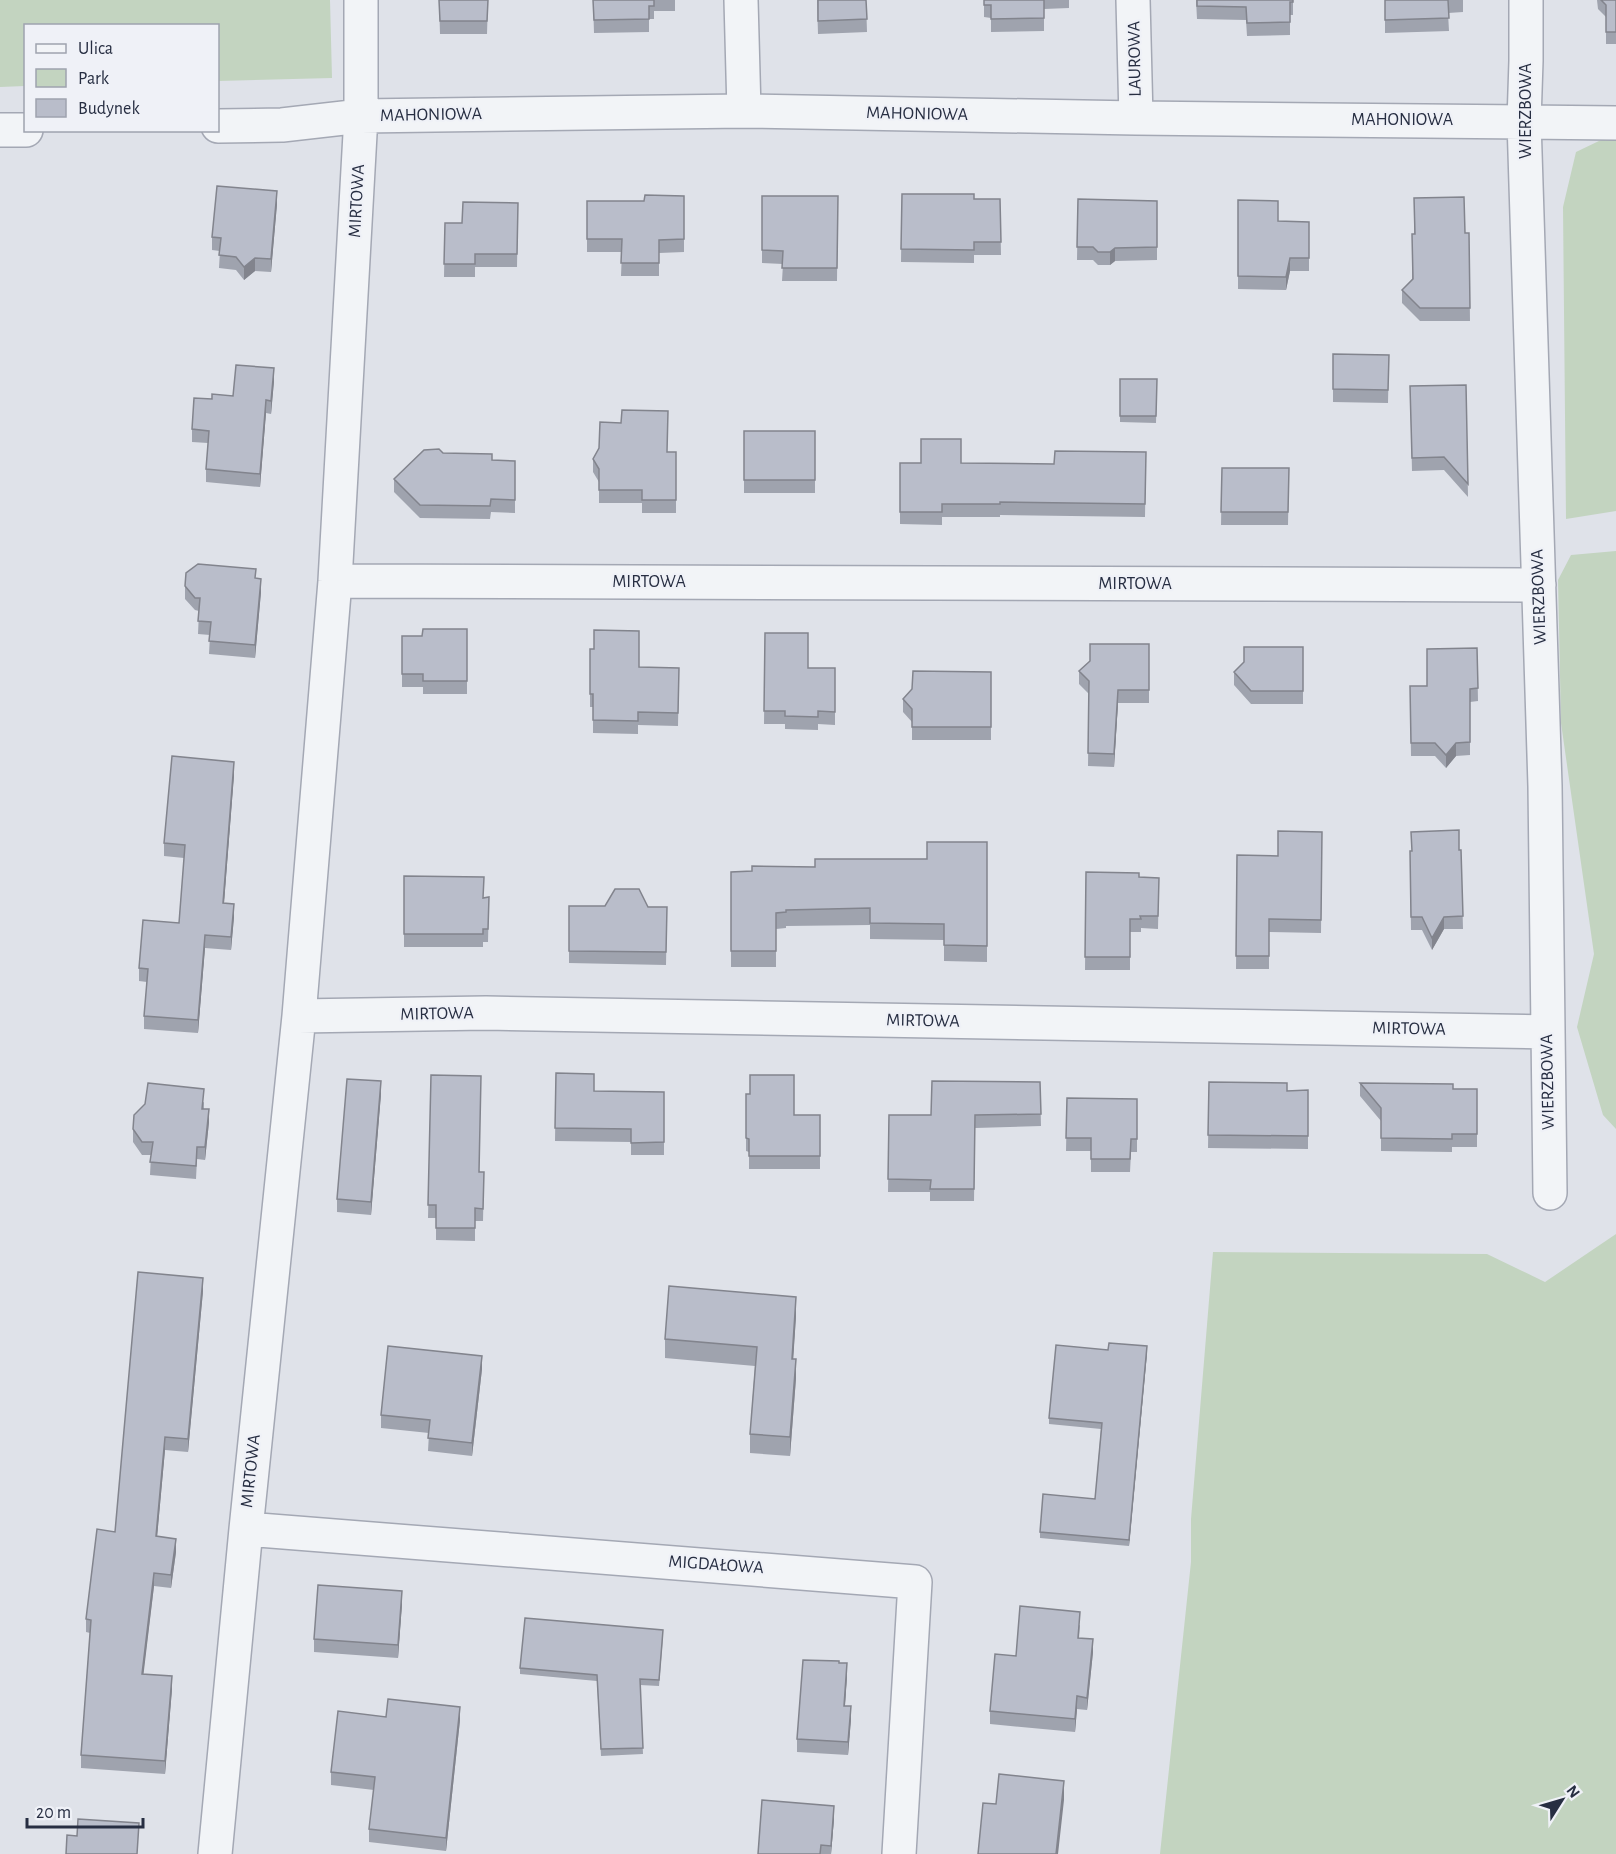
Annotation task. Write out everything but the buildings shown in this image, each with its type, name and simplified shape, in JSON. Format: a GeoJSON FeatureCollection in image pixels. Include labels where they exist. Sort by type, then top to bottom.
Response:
{"type":"FeatureCollection","features":[{"type":"Feature","properties":{"kind":"street","name":"MIRTOWA"},"geometry":{"type":"LineString","coordinates":[[215,1854],[299,1016],[335,581],[362,116],[361,0]]}},
{"type":"Feature","properties":{"kind":"street"},"geometry":{"type":"LineString","coordinates":[[741,0],[744,111]]}},
{"type":"Feature","properties":{"kind":"street","name":"LAUROWA"},"geometry":{"type":"LineString","coordinates":[[1133,0],[1136,118]]}},
{"type":"Feature","properties":{"kind":"street","name":"WIERZBOWA"},"geometry":{"type":"LineString","coordinates":[[1526,0],[1524,121],[1545,786],[1550,1193]]}},
{"type":"Feature","properties":{"kind":"street","name":"MAHONIOWA"},"geometry":{"type":"LineString","coordinates":[[219,126],[282,125],[362,116],[744,111],[1616,123]]}},
{"type":"Feature","properties":{"kind":"street"},"geometry":{"type":"LineString","coordinates":[[0,130],[24,130]]}},
{"type":"Feature","properties":{"kind":"street","name":"MIRTOWA"},"geometry":{"type":"LineString","coordinates":[[335,581],[1539,585]]}},
{"type":"Feature","properties":{"kind":"street","name":"MIRTOWA"},"geometry":{"type":"LineString","coordinates":[[299,1016],[509,1014],[1548,1032]]}},
{"type":"Feature","properties":{"kind":"street","name":"MIGDAŁOWA"},"geometry":{"type":"LineString","coordinates":[[246,1529],[915,1582],[899,1854]]}},
{"type":"Feature","properties":{"kind":"green space"},"geometry":{"type":"Polygon","coordinates":[[[0,0],[330,0],[332,78],[219,81],[219,24],[24,24],[24,86],[0,87],[0,0]]]}},
{"type":"Feature","properties":{"kind":"green space"},"geometry":{"type":"Polygon","coordinates":[[[1601,140],[1616,140],[1616,511],[1566,519],[1563,207],[1576,152],[1601,140]]]}},
{"type":"Feature","properties":{"kind":"green space"},"geometry":{"type":"Polygon","coordinates":[[[1616,551],[1616,1129],[1603,1115],[1577,1027],[1594,954],[1561,723],[1558,580],[1571,555],[1616,551]]]}},
{"type":"Feature","properties":{"kind":"green space"},"geometry":{"type":"Polygon","coordinates":[[[1616,1234],[1616,1854],[1160,1854],[1191,1562],[1191,1519],[1213,1252],[1487,1254],[1545,1282],[1616,1234]]]}}]}
